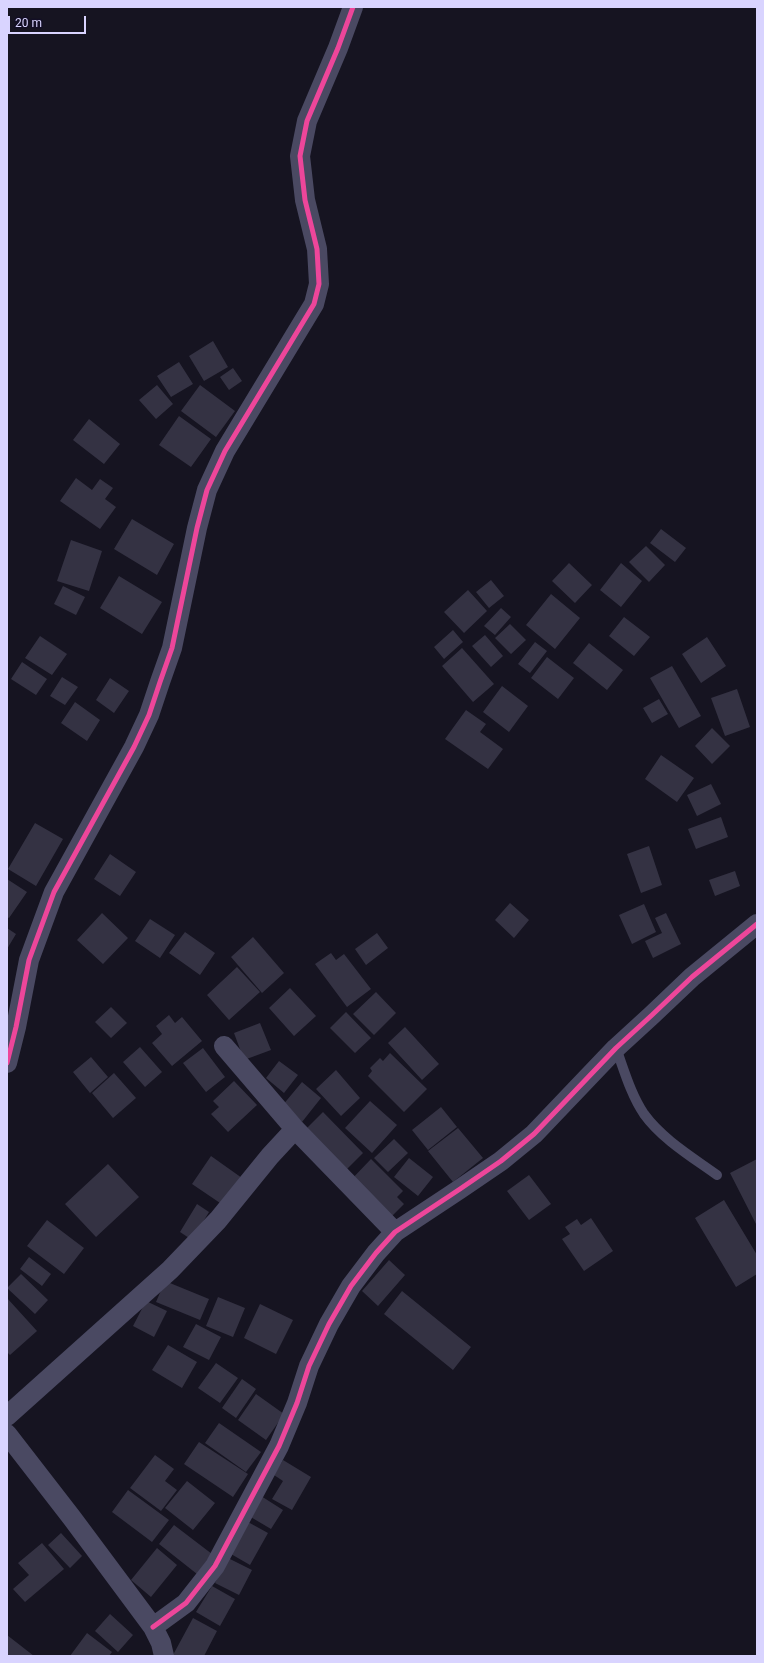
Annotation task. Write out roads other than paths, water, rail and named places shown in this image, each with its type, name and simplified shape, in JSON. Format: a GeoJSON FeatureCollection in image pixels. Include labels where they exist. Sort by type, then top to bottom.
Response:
{"type":"FeatureCollection","features":[{"type":"Feature","properties":{"kind":"street"},"geometry":{"type":"LineString","coordinates":[[7,1063],[16,1027],[29,960],[54,892],[134,747],[149,715],[172,648],[197,528],[207,490],[225,451],[314,304],[319,284],[317,249],[305,200],[300,156],[307,122],[338,48],[353,7]]}},
{"type":"Feature","properties":{"kind":"street"},"geometry":{"type":"LineString","coordinates":[[153,1628],[186,1603],[215,1566],[279,1446],[297,1403],[309,1366],[329,1324],[351,1286],[395,1232],[501,1161],[534,1134],[575,1093],[616,1048],[692,978],[757,924]]}},
{"type":"Feature","properties":{"kind":"street"},"geometry":{"type":"LineString","coordinates":[[224,1046],[295,1129],[395,1232]]}},
{"type":"Feature","properties":{"kind":"street"},"geometry":{"type":"LineString","coordinates":[[7,1416],[170,1270],[218,1220],[270,1156],[295,1129]]}},
{"type":"Feature","properties":{"kind":"street"},"geometry":{"type":"LineString","coordinates":[[7,1434],[72,1518],[153,1628],[161,1643],[164,1656]]}},
{"type":"Feature","properties":{"kind":"lane"},"geometry":{"type":"LineString","coordinates":[[616,1048],[629,1084],[644,1114],[665,1137],[717,1175]]}}]}
